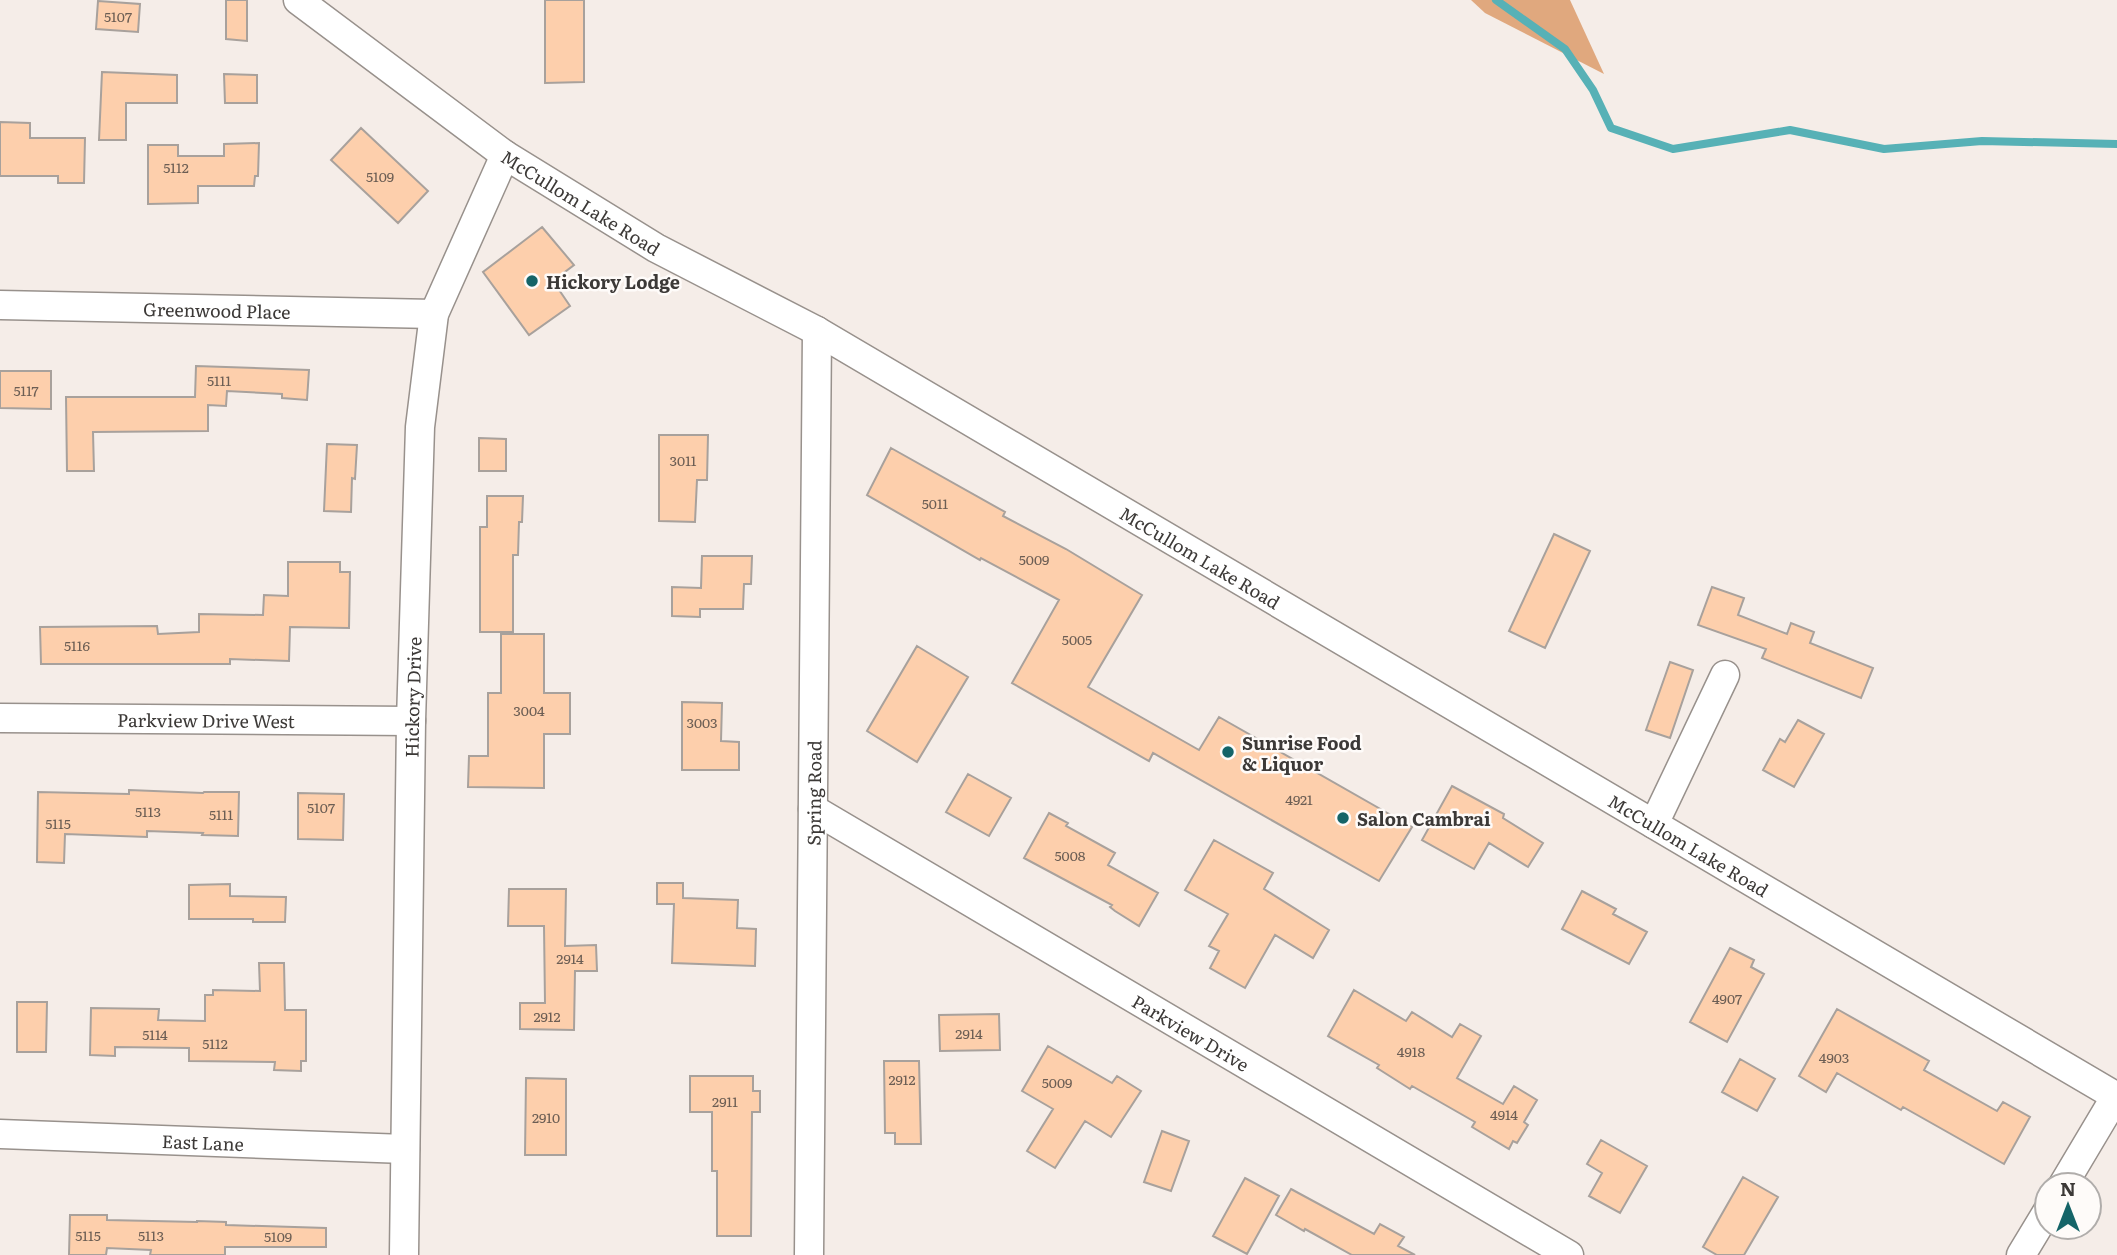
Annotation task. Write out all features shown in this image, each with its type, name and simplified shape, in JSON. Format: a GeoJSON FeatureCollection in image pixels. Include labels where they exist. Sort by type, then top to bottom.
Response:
{"type":"FeatureCollection","features":[{"type":"Feature","properties":{"kind":"street","name":"McCullom Lake Road"},"geometry":{"type":"LineString","coordinates":[[298,0],[505,155],[656,247],[817,331],[2116,1096]]}},
{"type":"Feature","properties":{"kind":"street","name":"Hickory Drive"},"geometry":{"type":"LineString","coordinates":[[404,1255],[411,721],[420,427],[434,314],[505,155]]}},
{"type":"Feature","properties":{"kind":"street","name":"Greenwood Place"},"geometry":{"type":"LineString","coordinates":[[0,305],[434,314]]}},
{"type":"Feature","properties":{"kind":"street","name":"Spring Road"},"geometry":{"type":"LineString","coordinates":[[809,1255],[817,331]]}},
{"type":"Feature","properties":{"kind":"street"},"geometry":{"type":"LineString","coordinates":[[1654,824],[1725,675]]}},
{"type":"Feature","properties":{"kind":"street","name":"Parkview Drive West"},"geometry":{"type":"LineString","coordinates":[[0,718],[411,721]]}},
{"type":"Feature","properties":{"kind":"street","name":"Parkview Drive"},"geometry":{"type":"LineString","coordinates":[[813,808],[1569,1255]]}},
{"type":"Feature","properties":{"kind":"street"},"geometry":{"type":"LineString","coordinates":[[2071,1171],[2116,1096]]}},
{"type":"Feature","properties":{"kind":"street","name":"East Lane"},"geometry":{"type":"LineString","coordinates":[[0,1134],[405,1149]]}},
{"type":"Feature","properties":{"kind":"street"},"geometry":{"type":"LineString","coordinates":[[2021,1255],[2033,1235]]}},
{"type":"Feature","properties":{"kind":"shaded area"},"geometry":{"type":"Polygon","coordinates":[[[1471,0],[1570,0],[1604,74],[1485,13],[1471,0]]]}},
{"type":"Feature","properties":{"kind":"building"},"geometry":{"type":"Polygon","coordinates":[[[226,0],[247,0],[247,41],[226,39],[226,0]]]}},
{"type":"Feature","properties":{"kind":"building"},"geometry":{"type":"Polygon","coordinates":[[[545,0],[584,0],[584,82],[545,83],[545,0]]]}},
{"type":"Feature","properties":{"kind":"building"},"geometry":{"type":"Polygon","coordinates":[[[98,1],[140,4],[138,32],[96,29],[98,1]]]}},
{"type":"Feature","properties":{"kind":"building"},"geometry":{"type":"Polygon","coordinates":[[[102,72],[177,75],[177,103],[126,103],[126,140],[99,140],[102,72]]]}},
{"type":"Feature","properties":{"kind":"building"},"geometry":{"type":"Polygon","coordinates":[[[224,74],[257,75],[257,103],[225,103],[224,74]]]}},
{"type":"Feature","properties":{"kind":"building"},"geometry":{"type":"Polygon","coordinates":[[[0,122],[30,123],[30,138],[85,138],[84,183],[58,183],[58,176],[0,176],[0,122]]]}},
{"type":"Feature","properties":{"kind":"building"},"geometry":{"type":"Polygon","coordinates":[[[361,128],[428,191],[398,223],[331,160],[361,128]]]}},
{"type":"Feature","properties":{"kind":"building"},"geometry":{"type":"Polygon","coordinates":[[[259,143],[258,176],[255,176],[254,186],[198,186],[198,203],[148,204],[148,145],[178,145],[178,156],[224,156],[224,144],[259,143]]]}},
{"type":"Feature","properties":{"kind":"building"},"geometry":{"type":"Polygon","coordinates":[[[542,227],[574,265],[553,281],[570,306],[529,335],[483,272],[542,227]]]}},
{"type":"Feature","properties":{"kind":"building"},"geometry":{"type":"Polygon","coordinates":[[[196,366],[309,370],[307,400],[282,398],[282,394],[227,391],[226,406],[208,405],[208,431],[93,432],[94,471],[67,471],[66,397],[195,397],[196,366]]]}},
{"type":"Feature","properties":{"kind":"building"},"geometry":{"type":"Polygon","coordinates":[[[0,371],[51,371],[51,409],[0,408],[0,371]]]}},
{"type":"Feature","properties":{"kind":"building"},"geometry":{"type":"Polygon","coordinates":[[[659,435],[708,435],[707,480],[697,480],[695,522],[659,521],[659,435]]]}},
{"type":"Feature","properties":{"kind":"building"},"geometry":{"type":"Polygon","coordinates":[[[479,438],[506,439],[506,471],[479,471],[479,438]]]}},
{"type":"Feature","properties":{"kind":"building"},"geometry":{"type":"Polygon","coordinates":[[[327,444],[357,445],[351,512],[324,511],[327,444]]]}},
{"type":"Feature","properties":{"kind":"building"},"geometry":{"type":"Polygon","coordinates":[[[891,448],[1005,512],[1003,516],[1066,549],[1142,595],[1088,687],[1199,750],[1219,717],[1412,827],[1379,881],[1153,753],[1149,761],[1012,683],[1059,600],[981,558],[980,560],[867,495],[891,448]]]}},
{"type":"Feature","properties":{"kind":"building"},"geometry":{"type":"Polygon","coordinates":[[[487,496],[523,496],[518,555],[513,555],[513,632],[480,632],[480,527],[487,527],[487,496]]]}},
{"type":"Feature","properties":{"kind":"building"},"geometry":{"type":"Polygon","coordinates":[[[1554,534],[1590,551],[1545,648],[1509,631],[1554,534]]]}},
{"type":"Feature","properties":{"kind":"building"},"geometry":{"type":"Polygon","coordinates":[[[702,556],[752,556],[751,584],[744,584],[743,609],[700,609],[700,617],[672,616],[672,587],[701,588],[702,556]]]}},
{"type":"Feature","properties":{"kind":"building"},"geometry":{"type":"Polygon","coordinates":[[[288,562],[340,562],[340,572],[350,572],[349,628],[290,627],[289,661],[230,659],[230,664],[41,664],[40,627],[157,626],[158,634],[199,632],[199,614],[263,615],[264,595],[288,596],[288,562]]]}},
{"type":"Feature","properties":{"kind":"building"},"geometry":{"type":"Polygon","coordinates":[[[1712,587],[1744,598],[1738,615],[1787,634],[1791,623],[1814,632],[1810,643],[1873,668],[1861,698],[1762,658],[1766,649],[1698,625],[1712,587]]]}},
{"type":"Feature","properties":{"kind":"building"},"geometry":{"type":"Polygon","coordinates":[[[501,634],[544,634],[544,693],[570,693],[570,734],[544,734],[544,788],[468,787],[469,756],[488,756],[488,693],[501,693],[501,634]]]}},
{"type":"Feature","properties":{"kind":"building"},"geometry":{"type":"Polygon","coordinates":[[[917,646],[968,677],[917,762],[867,731],[917,646]]]}},
{"type":"Feature","properties":{"kind":"building"},"geometry":{"type":"Polygon","coordinates":[[[1670,662],[1693,670],[1670,738],[1646,730],[1670,662]]]}},
{"type":"Feature","properties":{"kind":"building"},"geometry":{"type":"Polygon","coordinates":[[[682,702],[722,703],[721,741],[739,742],[739,770],[682,770],[682,702]]]}},
{"type":"Feature","properties":{"kind":"building"},"geometry":{"type":"Polygon","coordinates":[[[1798,720],[1824,734],[1794,787],[1763,770],[1780,739],[1785,742],[1798,720]]]}},
{"type":"Feature","properties":{"kind":"building"},"geometry":{"type":"Polygon","coordinates":[[[968,774],[1011,798],[989,836],[946,812],[968,774]]]}},
{"type":"Feature","properties":{"kind":"building"},"geometry":{"type":"Polygon","coordinates":[[[1452,786],[1504,814],[1503,818],[1543,843],[1528,867],[1489,843],[1474,869],[1422,840],[1452,786]]]}},
{"type":"Feature","properties":{"kind":"building"},"geometry":{"type":"Polygon","coordinates":[[[129,790],[239,792],[238,836],[147,831],[147,837],[65,834],[64,863],[37,862],[38,792],[129,794],[129,790]]]}},
{"type":"Feature","properties":{"kind":"building"},"geometry":{"type":"Polygon","coordinates":[[[298,793],[344,794],[343,840],[298,839],[298,793]]]}},
{"type":"Feature","properties":{"kind":"building"},"geometry":{"type":"Polygon","coordinates":[[[1049,813],[1068,823],[1066,826],[1115,853],[1108,865],[1158,893],[1139,926],[1115,911],[1110,907],[1112,905],[1024,858],[1049,813]]]}},
{"type":"Feature","properties":{"kind":"building"},"geometry":{"type":"Polygon","coordinates":[[[1214,840],[1273,873],[1264,889],[1329,930],[1313,958],[1275,935],[1245,988],[1210,968],[1219,951],[1209,946],[1228,914],[1185,890],[1214,840]]]}},
{"type":"Feature","properties":{"kind":"building"},"geometry":{"type":"Polygon","coordinates":[[[657,883],[683,883],[683,898],[738,900],[737,928],[756,929],[755,966],[672,963],[674,904],[657,904],[657,883]]]}},
{"type":"Feature","properties":{"kind":"building"},"geometry":{"type":"Polygon","coordinates":[[[230,884],[230,896],[286,897],[285,922],[189,919],[189,885],[230,884]]]}},
{"type":"Feature","properties":{"kind":"building"},"geometry":{"type":"Polygon","coordinates":[[[509,889],[566,889],[565,946],[596,945],[597,971],[575,971],[574,1030],[520,1029],[520,1003],[545,1003],[544,926],[508,926],[509,889]]]}},
{"type":"Feature","properties":{"kind":"building"},"geometry":{"type":"Polygon","coordinates":[[[1582,891],[1616,909],[1613,914],[1647,932],[1629,964],[1562,929],[1582,891]]]}},
{"type":"Feature","properties":{"kind":"building"},"geometry":{"type":"Polygon","coordinates":[[[1730,948],[1754,960],[1751,967],[1764,974],[1727,1042],[1690,1022],[1730,948]]]}},
{"type":"Feature","properties":{"kind":"building"},"geometry":{"type":"Polygon","coordinates":[[[259,963],[284,963],[285,1010],[306,1010],[306,1061],[301,1061],[301,1071],[274,1070],[275,1062],[189,1061],[189,1048],[115,1047],[115,1056],[90,1055],[91,1008],[159,1009],[158,1020],[205,1021],[205,995],[213,995],[213,990],[260,991],[259,963]]]}},
{"type":"Feature","properties":{"kind":"building"},"geometry":{"type":"Polygon","coordinates":[[[1354,990],[1406,1021],[1412,1012],[1452,1037],[1460,1024],[1481,1036],[1457,1078],[1503,1104],[1514,1086],[1537,1100],[1524,1122],[1528,1125],[1517,1143],[1513,1141],[1509,1149],[1472,1127],[1475,1122],[1412,1086],[1410,1089],[1377,1068],[1379,1065],[1328,1036],[1354,990]]]}},
{"type":"Feature","properties":{"kind":"building"},"geometry":{"type":"Polygon","coordinates":[[[17,1002],[47,1002],[46,1052],[17,1052],[17,1002]]]}},
{"type":"Feature","properties":{"kind":"building"},"geometry":{"type":"Polygon","coordinates":[[[1837,1009],[1929,1061],[1924,1070],[1997,1111],[2003,1102],[2030,1117],[2004,1164],[1837,1073],[1826,1092],[1799,1076],[1837,1009]]]}},
{"type":"Feature","properties":{"kind":"building"},"geometry":{"type":"Polygon","coordinates":[[[999,1014],[1000,1050],[940,1051],[939,1015],[999,1014]]]}},
{"type":"Feature","properties":{"kind":"building"},"geometry":{"type":"Polygon","coordinates":[[[1048,1046],[1112,1083],[1117,1076],[1141,1091],[1111,1137],[1085,1121],[1055,1168],[1027,1151],[1053,1109],[1022,1091],[1048,1046]]]}},
{"type":"Feature","properties":{"kind":"building"},"geometry":{"type":"Polygon","coordinates":[[[1740,1059],[1775,1079],[1757,1111],[1722,1092],[1740,1059]]]}},
{"type":"Feature","properties":{"kind":"building"},"geometry":{"type":"Polygon","coordinates":[[[884,1061],[919,1061],[921,1144],[895,1144],[895,1133],[885,1133],[884,1061]]]}},
{"type":"Feature","properties":{"kind":"building"},"geometry":{"type":"Polygon","coordinates":[[[690,1076],[753,1076],[753,1091],[760,1091],[760,1112],[752,1112],[751,1236],[717,1236],[717,1171],[712,1171],[712,1112],[690,1112],[690,1076]]]}},
{"type":"Feature","properties":{"kind":"building"},"geometry":{"type":"Polygon","coordinates":[[[526,1078],[566,1079],[566,1155],[525,1155],[526,1078]]]}},
{"type":"Feature","properties":{"kind":"building"},"geometry":{"type":"Polygon","coordinates":[[[1162,1131],[1189,1141],[1171,1191],[1144,1182],[1162,1131]]]}},
{"type":"Feature","properties":{"kind":"building"},"geometry":{"type":"Polygon","coordinates":[[[1601,1140],[1647,1166],[1620,1213],[1589,1196],[1602,1173],[1587,1164],[1601,1140]]]}},
{"type":"Feature","properties":{"kind":"building"},"geometry":{"type":"Polygon","coordinates":[[[1743,1177],[1778,1197],[1744,1255],[1717,1255],[1703,1247],[1743,1177]]]}},
{"type":"Feature","properties":{"kind":"building"},"geometry":{"type":"Polygon","coordinates":[[[1245,1178],[1279,1196],[1247,1254],[1213,1236],[1245,1178]]]}},
{"type":"Feature","properties":{"kind":"building"},"geometry":{"type":"Polygon","coordinates":[[[1291,1189],[1374,1234],[1380,1224],[1404,1237],[1398,1246],[1415,1255],[1352,1255],[1305,1229],[1304,1231],[1276,1215],[1291,1189]]]}},
{"type":"Feature","properties":{"kind":"building"},"geometry":{"type":"Polygon","coordinates":[[[70,1215],[107,1215],[107,1220],[226,1222],[226,1225],[326,1228],[326,1247],[225,1247],[225,1255],[150,1255],[151,1250],[107,1248],[106,1255],[69,1255],[70,1215]]]}},
{"type":"Feature","properties":{"kind":"waterway"},"geometry":{"type":"LineString","coordinates":[[1496,0],[1565,49],[1593,90],[1611,128],[1673,149],[1790,130],[1884,149],[1982,141],[2117,144]]}},
{"type":"Feature","properties":{"kind":"place","name":"Hickory Lodge"},"geometry":{"type":"Point","coordinates":[532,281]}},
{"type":"Feature","properties":{"kind":"place","name":"Sunrise Food & Liquor"},"geometry":{"type":"Point","coordinates":[1228,752]}},
{"type":"Feature","properties":{"kind":"place","name":"Salon Cambrai"},"geometry":{"type":"Point","coordinates":[1343,818]}}]}
